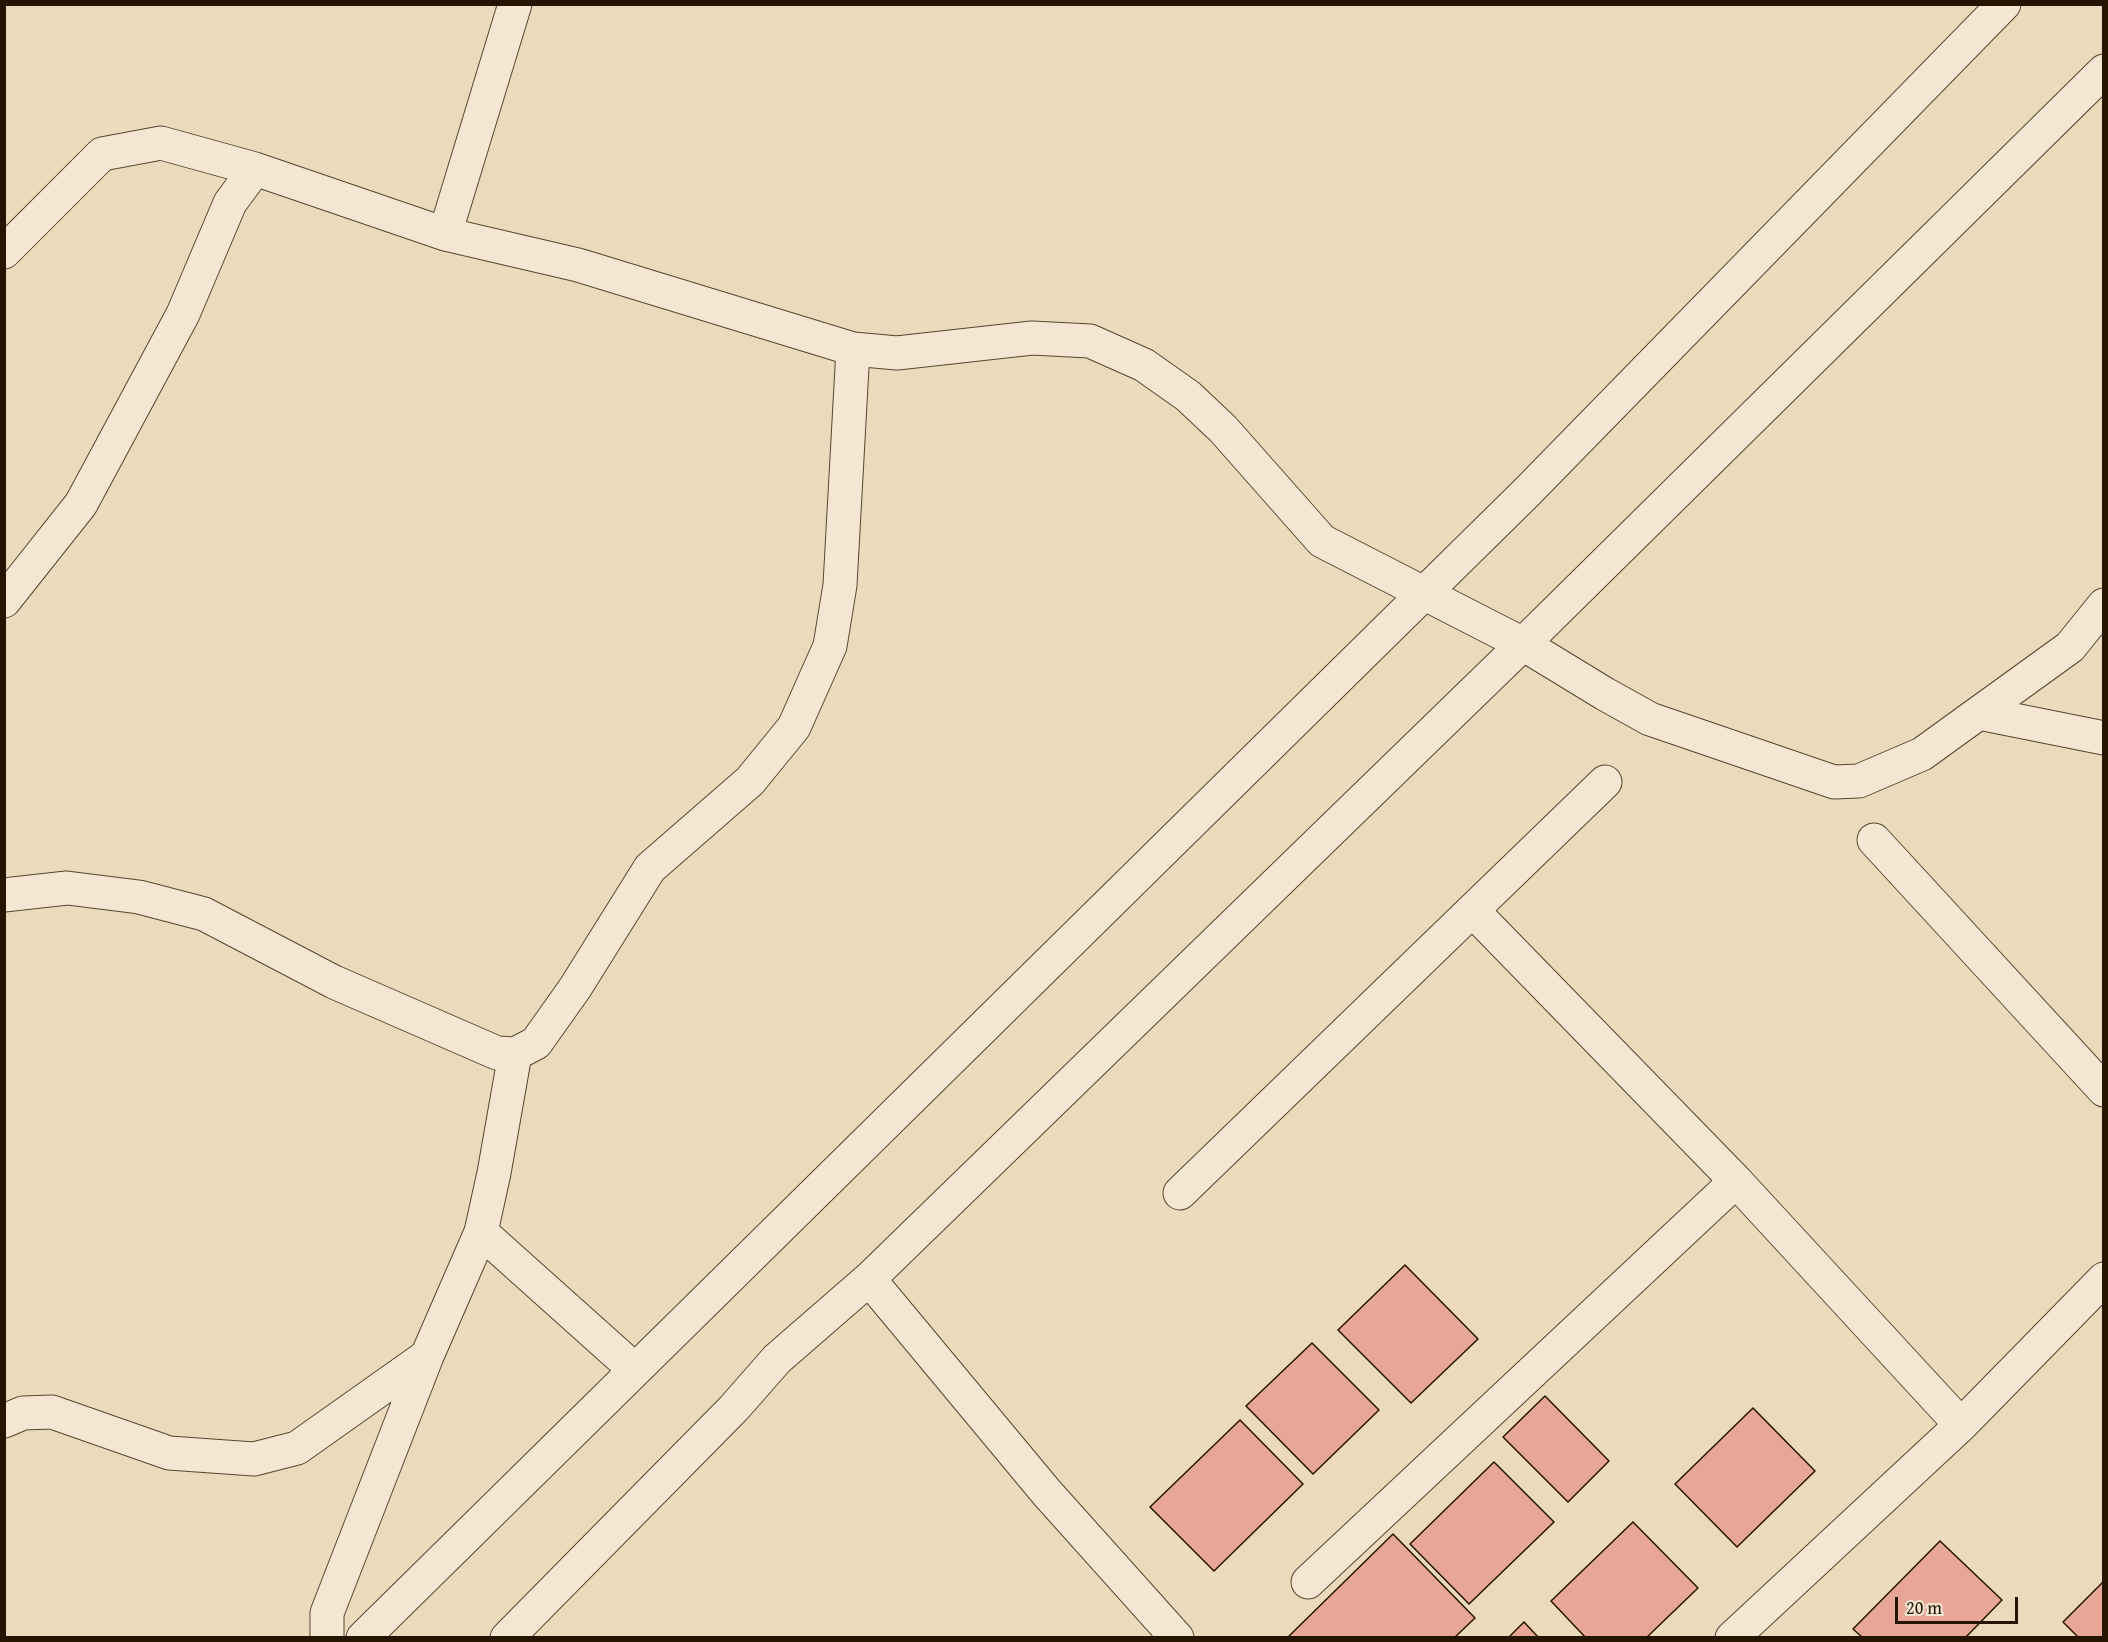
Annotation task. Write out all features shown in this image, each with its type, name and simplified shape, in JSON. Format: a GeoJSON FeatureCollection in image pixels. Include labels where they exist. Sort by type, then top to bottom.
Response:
{"type":"FeatureCollection","features":[{"type":"Feature","properties":{"kind":"street"},"geometry":{"type":"LineString","coordinates":[[445,234],[515,4]]}},
{"type":"Feature","properties":{"kind":"street"},"geometry":{"type":"LineString","coordinates":[[363,1638],[1527,492],[2004,4]]}},
{"type":"Feature","properties":{"kind":"street"},"geometry":{"type":"LineString","coordinates":[[507,1638],[734,1408],[777,1359],[869,1279],[1523,644],[2103,71]]}},
{"type":"Feature","properties":{"kind":"street"},"geometry":{"type":"LineString","coordinates":[[4,252],[102,154],[161,143],[255,169],[445,234],[578,265],[853,350],[897,353],[1032,338],[1090,340],[1144,365],[1188,396],[1223,429],[1322,541],[1523,644],[1650,719],[1834,782],[1859,781],[1922,754],[2070,647],[2103,605]]}},
{"type":"Feature","properties":{"kind":"street"},"geometry":{"type":"LineString","coordinates":[[4,600],[81,504],[183,314],[230,202],[255,169]]}},
{"type":"Feature","properties":{"kind":"street"},"geometry":{"type":"LineString","coordinates":[[4,895],[67,888],[139,897],[204,914],[334,982],[497,1053],[515,1054],[536,1043],[575,988],[650,868],[750,781],[794,727],[830,646],[840,585],[853,350]]}},
{"type":"Feature","properties":{"kind":"street"},"geometry":{"type":"LineString","coordinates":[[1979,713],[2103,738]]}},
{"type":"Feature","properties":{"kind":"street"},"geometry":{"type":"LineString","coordinates":[[1180,1193],[1605,782]]}},
{"type":"Feature","properties":{"kind":"street"},"geometry":{"type":"LineString","coordinates":[[1874,840],[2103,1090]]}},
{"type":"Feature","properties":{"kind":"street"},"geometry":{"type":"LineString","coordinates":[[1473,911],[1736,1181],[1960,1425]]}},
{"type":"Feature","properties":{"kind":"street"},"geometry":{"type":"LineString","coordinates":[[327,1638],[327,1613],[427,1356],[482,1232],[515,1054]]}},
{"type":"Feature","properties":{"kind":"street"},"geometry":{"type":"LineString","coordinates":[[1308,1582],[1736,1181]]}},
{"type":"Feature","properties":{"kind":"street"},"geometry":{"type":"LineString","coordinates":[[482,1232],[634,1370]]}},
{"type":"Feature","properties":{"kind":"street"},"geometry":{"type":"LineString","coordinates":[[869,1279],[1047,1493],[1177,1638]]}},
{"type":"Feature","properties":{"kind":"street"},"geometry":{"type":"LineString","coordinates":[[1732,1638],[1960,1425],[2103,1279]]}},
{"type":"Feature","properties":{"kind":"street"},"geometry":{"type":"LineString","coordinates":[[4,1422],[23,1413],[52,1412],[169,1453],[254,1459],[297,1448],[427,1356]]}},
{"type":"Feature","properties":{"kind":"building"},"geometry":{"type":"Polygon","coordinates":[[[1405,1265],[1478,1339],[1411,1403],[1338,1330],[1405,1265]]]}},
{"type":"Feature","properties":{"kind":"building"},"geometry":{"type":"Polygon","coordinates":[[[1312,1343],[1379,1410],[1313,1474],[1246,1406],[1312,1343]]]}},
{"type":"Feature","properties":{"kind":"building"},"geometry":{"type":"Polygon","coordinates":[[[1545,1396],[1609,1461],[1568,1502],[1503,1437],[1545,1396]]]}},
{"type":"Feature","properties":{"kind":"building"},"geometry":{"type":"Polygon","coordinates":[[[1753,1408],[1815,1471],[1737,1547],[1675,1484],[1753,1408]]]}},
{"type":"Feature","properties":{"kind":"building"},"geometry":{"type":"Polygon","coordinates":[[[1240,1420],[1303,1484],[1214,1571],[1150,1507],[1240,1420]]]}},
{"type":"Feature","properties":{"kind":"building"},"geometry":{"type":"Polygon","coordinates":[[[1494,1462],[1554,1522],[1469,1604],[1410,1544],[1494,1462]]]}},
{"type":"Feature","properties":{"kind":"building"},"geometry":{"type":"Polygon","coordinates":[[[1633,1522],[1698,1588],[1646,1638],[1586,1638],[1551,1601],[1633,1522]]]}},
{"type":"Feature","properties":{"kind":"building"},"geometry":{"type":"Polygon","coordinates":[[[1393,1534],[1475,1618],[1454,1638],[1287,1638],[1393,1534]]]}},
{"type":"Feature","properties":{"kind":"building"},"geometry":{"type":"Polygon","coordinates":[[[1940,1541],[2002,1600],[1965,1638],[1863,1638],[1853,1629],[1940,1541]]]}},
{"type":"Feature","properties":{"kind":"building"},"geometry":{"type":"Polygon","coordinates":[[[2104,1581],[2104,1638],[2079,1638],[2063,1622],[2104,1581]]]}},
{"type":"Feature","properties":{"kind":"building"},"geometry":{"type":"Polygon","coordinates":[[[1524,1622],[1539,1638],[1508,1638],[1524,1622]]]}}]}
